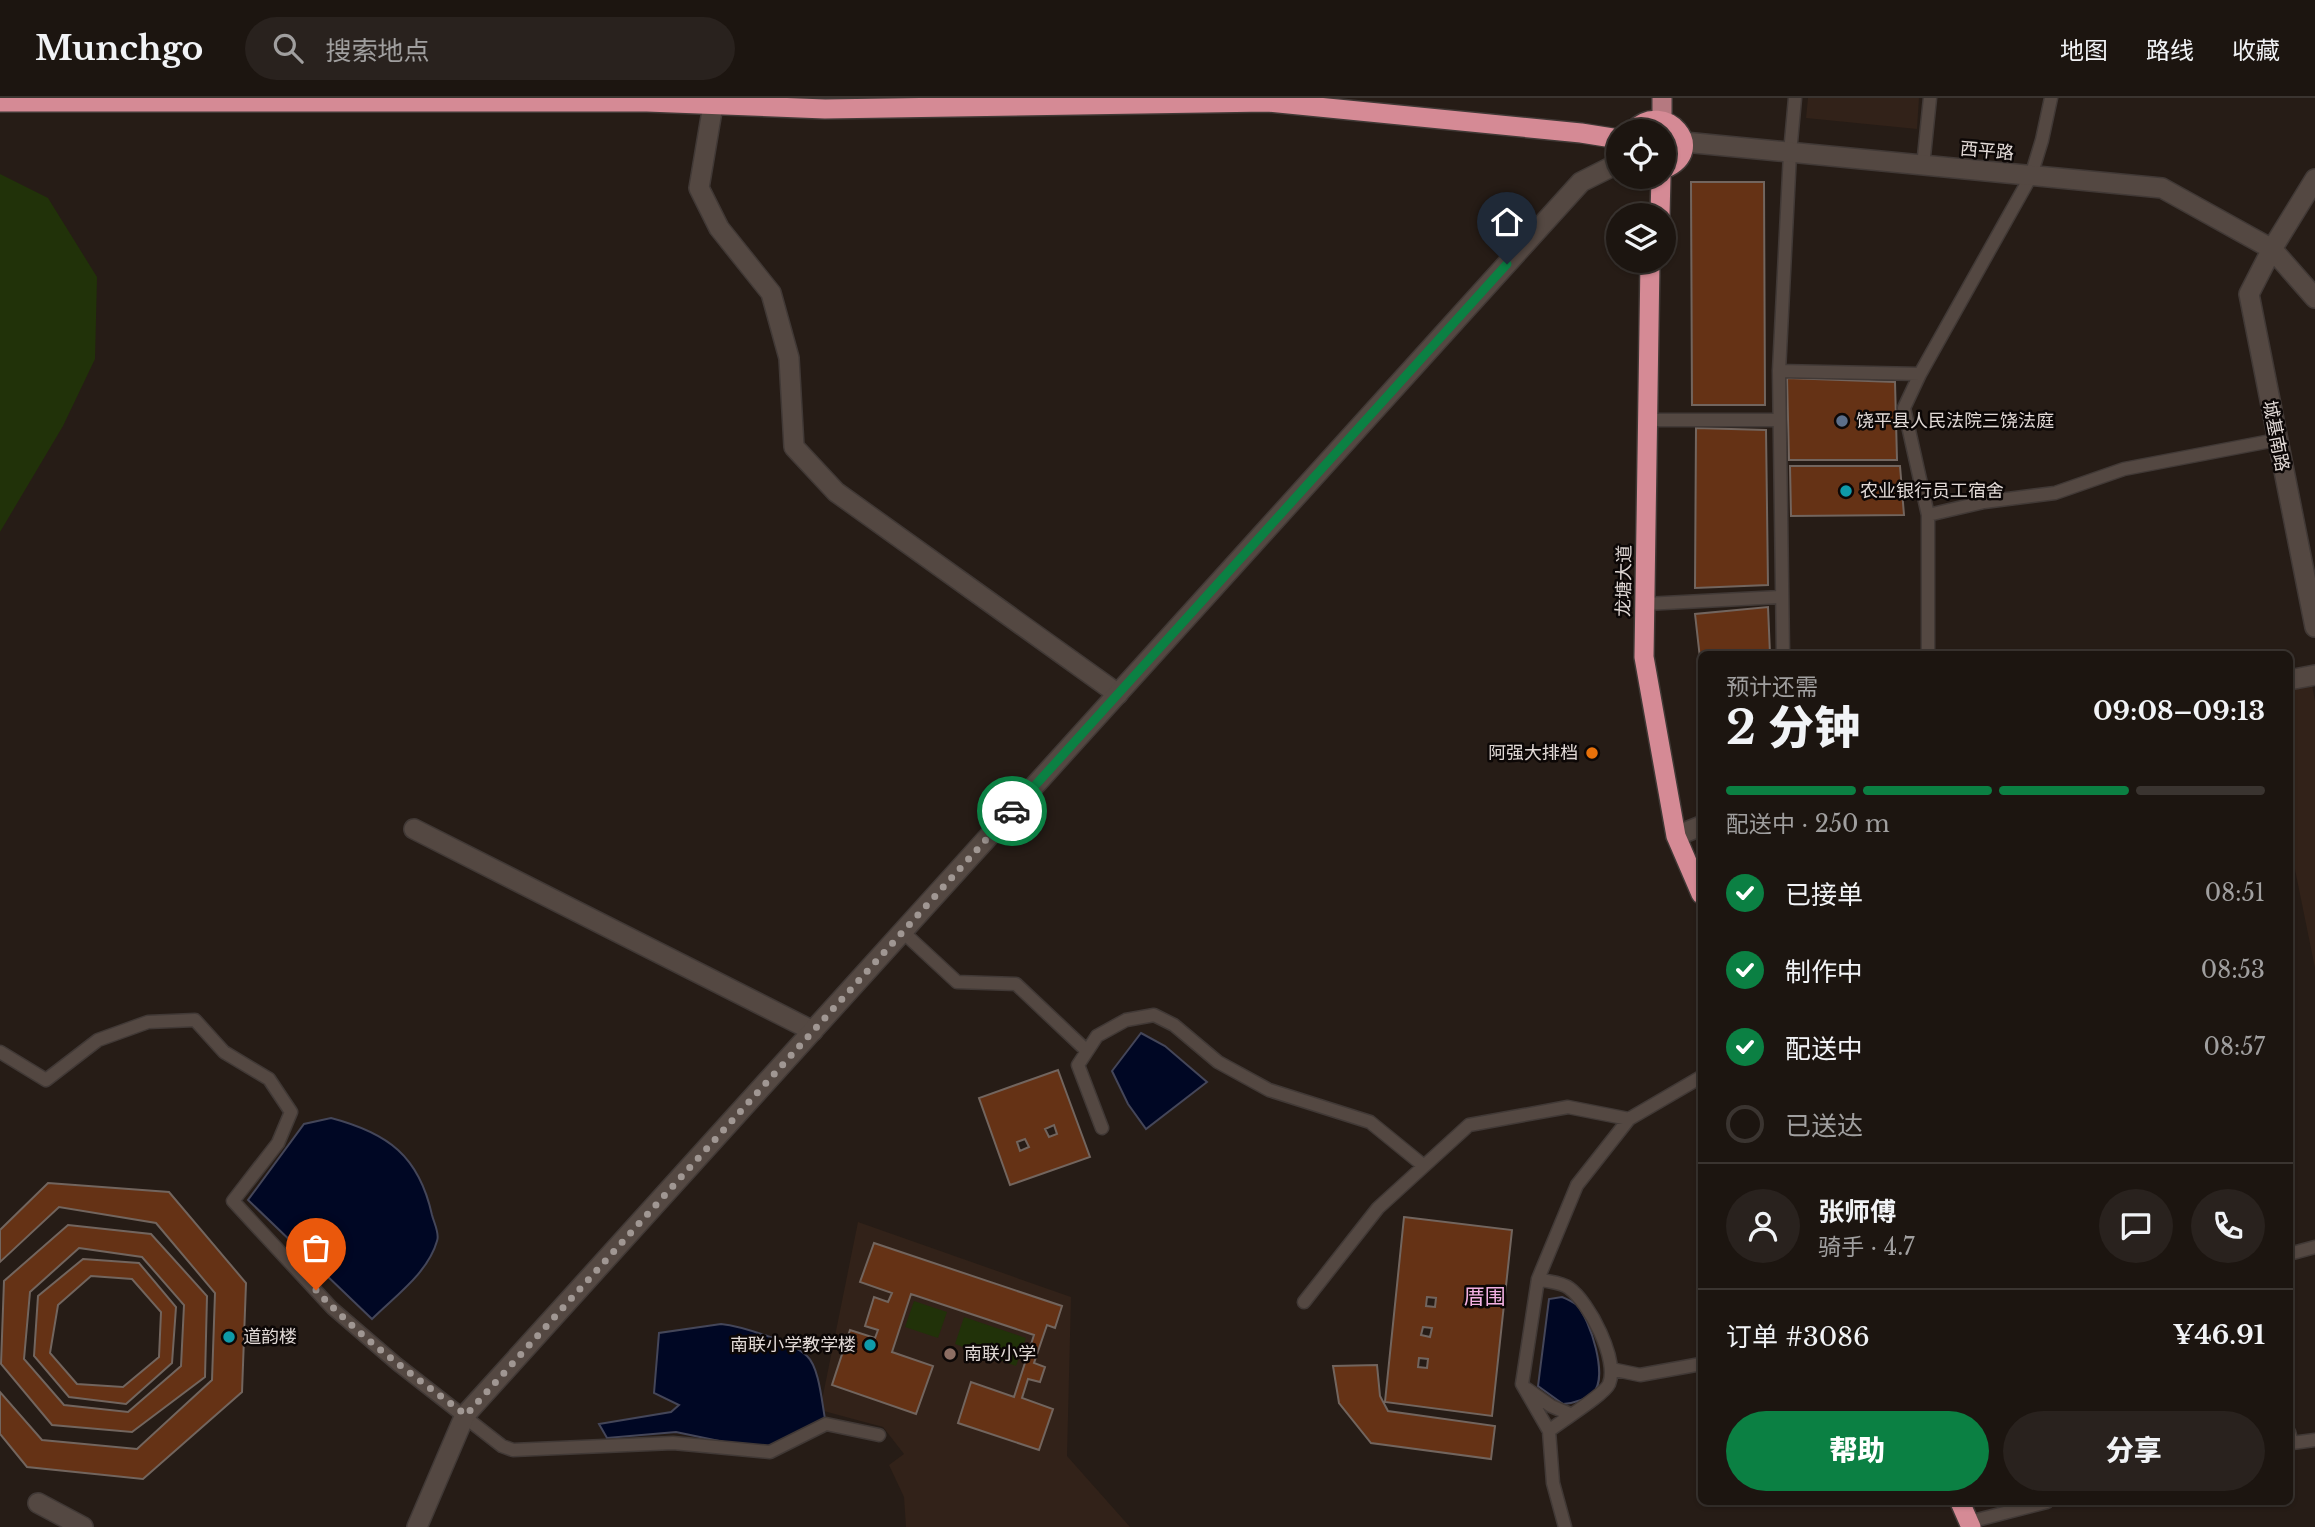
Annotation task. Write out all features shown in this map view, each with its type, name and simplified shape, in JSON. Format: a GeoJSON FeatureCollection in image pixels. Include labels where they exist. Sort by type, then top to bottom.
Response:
{"type":"FeatureCollection","features":[{"type":"Feature","properties":{"kind":"highway"},"geometry":{"type":"LineString","coordinates":[[0,102],[646,100],[713,104],[826,104],[1296,101],[1606,137]]}},
{"type":"Feature","properties":{"kind":"highway"},"geometry":{"type":"LineString","coordinates":[[1646,119],[1662,108],[1679,128],[1684,142],[1676,162]]}},
{"type":"Feature","properties":{"kind":"highway","name":"龙塘大道"},"geometry":{"type":"LineString","coordinates":[[1650,273],[1652,420]]}},
{"type":"Feature","properties":{"kind":"highway","name":"龙塘大道"},"geometry":{"type":"LineString","coordinates":[[1658,273],[1652,420],[1649,604],[1653,656],[1698,879]]}},
{"type":"Feature","properties":{"kind":"highway","name":"龙塘大道"},"geometry":{"type":"LineString","coordinates":[[1688,831],[1698,856]]}},
{"type":"Feature","properties":{"kind":"highway"},"geometry":{"type":"LineString","coordinates":[[1963,1505],[1975,1519]]}},
{"type":"Feature","properties":{"kind":"street"},"geometry":{"type":"LineString","coordinates":[[713,104],[699,188],[719,228],[771,293],[789,358],[794,447],[836,492],[1118,694]]}},
{"type":"Feature","properties":{"kind":"street","name":"西平路"},"geometry":{"type":"LineString","coordinates":[[1684,142],[2162,188],[2272,249],[2315,298]]}},
{"type":"Feature","properties":{"kind":"street"},"geometry":{"type":"LineString","coordinates":[[417,1527],[466,1415],[1581,182],[1606,170]]}},
{"type":"Feature","properties":{"kind":"street","name":"城基南路"},"geometry":{"type":"LineString","coordinates":[[2315,179],[2272,249],[2249,294],[2315,627]]}},
{"type":"Feature","properties":{"kind":"street"},"geometry":{"type":"LineString","coordinates":[[2293,679],[2315,675]]}},
{"type":"Feature","properties":{"kind":"street"},"geometry":{"type":"LineString","coordinates":[[414,830],[813,1031]]}},
{"type":"Feature","properties":{"kind":"street"},"geometry":{"type":"LineString","coordinates":[[38,1503],[83,1527]]}},
{"type":"Feature","properties":{"kind":"lane"},"geometry":{"type":"LineString","coordinates":[[1783,651],[1779,371],[1795,98]]}},
{"type":"Feature","properties":{"kind":"lane"},"geometry":{"type":"LineString","coordinates":[[1923,166],[1930,98]]}},
{"type":"Feature","properties":{"kind":"lane"},"geometry":{"type":"LineString","coordinates":[[1928,651],[1928,515],[1904,408],[1920,374],[2031,176],[2051,98]]}},
{"type":"Feature","properties":{"kind":"lane"},"geometry":{"type":"LineString","coordinates":[[1779,371],[1920,374]]}},
{"type":"Feature","properties":{"kind":"lane"},"geometry":{"type":"LineString","coordinates":[[1652,420],[1779,421]]}},
{"type":"Feature","properties":{"kind":"lane"},"geometry":{"type":"LineString","coordinates":[[1928,515],[1984,502],[2055,494],[2124,469],[2276,440]]}},
{"type":"Feature","properties":{"kind":"lane"},"geometry":{"type":"LineString","coordinates":[[1649,604],[1782,597]]}},
{"type":"Feature","properties":{"kind":"lane"},"geometry":{"type":"LineString","coordinates":[[903,932],[957,982],[1016,984],[1087,1051]]}},
{"type":"Feature","properties":{"kind":"lane"},"geometry":{"type":"LineString","coordinates":[[1102,1128],[1078,1065],[1097,1036],[1126,1020],[1154,1015],[1174,1025],[1218,1062],[1269,1090],[1370,1122],[1424,1166]]}},
{"type":"Feature","properties":{"kind":"lane"},"geometry":{"type":"LineString","coordinates":[[0,1052],[46,1080],[98,1040],[148,1022],[195,1020],[225,1052],[269,1079],[291,1112],[278,1143],[233,1201],[332,1308],[397,1364],[466,1415],[502,1446],[513,1450],[673,1443],[770,1452],[825,1424],[879,1435]]}},
{"type":"Feature","properties":{"kind":"lane"},"geometry":{"type":"LineString","coordinates":[[1565,1527],[1553,1483],[1549,1431],[1521,1384],[1538,1279],[1577,1185],[1629,1119],[1698,1079]]}},
{"type":"Feature","properties":{"kind":"lane"},"geometry":{"type":"LineString","coordinates":[[1304,1302],[1378,1208],[1469,1125],[1568,1107],[1629,1119]]}},
{"type":"Feature","properties":{"kind":"lane"},"geometry":{"type":"LineString","coordinates":[[2293,1253],[2315,1247]]}},
{"type":"Feature","properties":{"kind":"lane"},"geometry":{"type":"LineString","coordinates":[[1538,1279],[1566,1286],[1578,1296],[1599,1329],[1611,1369],[1608,1385],[1600,1395],[1549,1431]]}},
{"type":"Feature","properties":{"kind":"lane"},"geometry":{"type":"LineString","coordinates":[[1611,1369],[1640,1375],[1698,1365]]}},
{"type":"Feature","properties":{"kind":"lane"},"geometry":{"type":"LineString","coordinates":[[1521,1384],[1550,1406],[1570,1414]]}},
{"type":"Feature","properties":{"kind":"lane"},"geometry":{"type":"LineString","coordinates":[[2293,1443],[2315,1440]]}},
{"type":"Feature","properties":{"kind":"lane"},"geometry":{"type":"LineString","coordinates":[[1975,1519],[2035,1505]]}},
{"type":"Feature","properties":{"kind":"shaded area"},"geometry":{"type":"Polygon","coordinates":[[[1808,98],[1919,98],[1917,129],[1806,118],[1808,98]]]}},
{"type":"Feature","properties":{"kind":"shaded area"},"geometry":{"type":"Polygon","coordinates":[[[2312,685],[2315,701],[2315,968],[2293,860],[2293,689],[2312,685]]]}},
{"type":"Feature","properties":{"kind":"shaded area","name":"南联小学"},"geometry":{"type":"Polygon","coordinates":[[[858,1222],[1071,1297],[1067,1456],[1130,1527],[906,1527],[904,1497],[889,1465],[904,1454],[883,1427],[820,1410],[858,1222]]]}},
{"type":"Feature","properties":{"kind":"green space"},"geometry":{"type":"Polygon","coordinates":[[[0,174],[48,198],[97,277],[95,359],[63,426],[0,532],[0,174]]]}},
{"type":"Feature","properties":{"kind":"green space"},"geometry":{"type":"Polygon","coordinates":[[[914,1301],[947,1312],[938,1338],[905,1327],[914,1301]]]}},
{"type":"Feature","properties":{"kind":"green space"},"geometry":{"type":"Polygon","coordinates":[[[964,1317],[1026,1338],[1016,1366],[955,1344],[964,1317]]]}},
{"type":"Feature","properties":{"kind":"water"},"geometry":{"type":"Polygon","coordinates":[[[1141,1033],[1165,1046],[1207,1082],[1146,1129],[1128,1104],[1112,1071],[1141,1033]]]}},
{"type":"Feature","properties":{"kind":"water"},"geometry":{"type":"Polygon","coordinates":[[[331,1118],[369,1131],[398,1150],[419,1177],[437,1232],[438,1238],[433,1253],[419,1274],[372,1319],[248,1200],[304,1124],[331,1118]]]}},
{"type":"Feature","properties":{"kind":"water"},"geometry":{"type":"Polygon","coordinates":[[[1562,1297],[1577,1305],[1582,1312],[1596,1349],[1599,1375],[1593,1393],[1579,1401],[1563,1404],[1538,1386],[1549,1299],[1562,1297]]]}},
{"type":"Feature","properties":{"kind":"water"},"geometry":{"type":"Polygon","coordinates":[[[721,1324],[779,1340],[807,1356],[818,1378],[826,1424],[767,1451],[676,1432],[607,1438],[599,1424],[671,1412],[679,1405],[654,1393],[659,1333],[721,1324]]]}},
{"type":"Feature","properties":{"kind":"building"},"geometry":{"type":"Polygon","coordinates":[[[1691,182],[1764,182],[1765,405],[1692,405],[1691,182]]]}},
{"type":"Feature","properties":{"kind":"building","name":"饶平县人民法院三饶法庭"},"geometry":{"type":"Polygon","coordinates":[[[1787,378],[1895,382],[1897,460],[1789,460],[1787,378]]]}},
{"type":"Feature","properties":{"kind":"building"},"geometry":{"type":"Polygon","coordinates":[[[1696,428],[1766,430],[1768,585],[1695,588],[1696,428]]]}},
{"type":"Feature","properties":{"kind":"building","name":"农业银行员工宿舍"},"geometry":{"type":"Polygon","coordinates":[[[1790,466],[1900,466],[1904,515],[1791,516],[1790,466]]]}},
{"type":"Feature","properties":{"kind":"building"},"geometry":{"type":"Polygon","coordinates":[[[1768,607],[1770,651],[1699,651],[1695,614],[1768,607]]]}},
{"type":"Feature","properties":{"kind":"building"},"geometry":{"type":"Polygon","coordinates":[[[1058,1070],[1090,1157],[1010,1185],[979,1098],[1058,1070]],[[1054,1125],[1045,1129],[1049,1137],[1057,1134],[1054,1125]],[[1025,1139],[1017,1142],[1020,1151],[1029,1147],[1025,1139]]]}},
{"type":"Feature","properties":{"kind":"building","name":"道韵楼"},"geometry":{"type":"Polygon","coordinates":[[[48,1183],[169,1192],[246,1283],[242,1392],[143,1479],[27,1467],[0,1434],[0,1392],[42,1440],[137,1449],[212,1380],[215,1293],[156,1223],[59,1207],[0,1262],[0,1230],[48,1183]]]}},
{"type":"Feature","properties":{"kind":"building"},"geometry":{"type":"Polygon","coordinates":[[[1404,1217],[1512,1230],[1492,1416],[1385,1402],[1404,1217]],[[1427,1297],[1426,1306],[1435,1307],[1436,1298],[1427,1297]],[[1423,1327],[1421,1335],[1430,1337],[1432,1328],[1423,1327]],[[1419,1358],[1418,1367],[1427,1368],[1428,1359],[1419,1358]]]}},
{"type":"Feature","properties":{"kind":"building","name":"道韵楼"},"geometry":{"type":"Polygon","coordinates":[[[68,1225],[151,1234],[207,1296],[205,1377],[132,1432],[52,1425],[1,1364],[4,1281],[68,1225]],[[79,1248],[30,1292],[24,1359],[64,1405],[128,1412],[181,1366],[184,1305],[142,1257],[79,1248]]]}},
{"type":"Feature","properties":{"kind":"building","name":"南联小学教学楼"},"geometry":{"type":"Polygon","coordinates":[[[874,1243],[1062,1306],[1055,1328],[1047,1325],[1034,1363],[1045,1367],[1040,1382],[1028,1379],[1022,1398],[1053,1409],[1039,1450],[958,1423],[971,1382],[1014,1397],[1034,1335],[911,1294],[892,1352],[933,1366],[916,1414],[832,1385],[850,1330],[875,1338],[878,1330],[865,1326],[874,1297],[888,1302],[892,1293],[860,1282],[874,1243]]]}},
{"type":"Feature","properties":{"kind":"building"},"geometry":{"type":"Polygon","coordinates":[[[83,1259],[139,1263],[176,1307],[172,1363],[126,1404],[69,1397],[34,1356],[38,1296],[83,1259]],[[91,1276],[58,1305],[50,1353],[77,1384],[123,1387],[159,1357],[161,1312],[132,1279],[91,1276]]]}},
{"type":"Feature","properties":{"kind":"building"},"geometry":{"type":"Polygon","coordinates":[[[1377,1365],[1380,1396],[1388,1411],[1495,1426],[1491,1459],[1371,1443],[1339,1403],[1333,1366],[1377,1365]]]}},
{"type":"Feature","properties":{"kind":"way so far"},"geometry":{"type":"LineString","coordinates":[[316,1290],[332,1308],[397,1364],[466,1415],[1012,811]]}},
{"type":"Feature","properties":{"kind":"place","name":"饶平县人民法院三饶法庭"},"geometry":{"type":"Point","coordinates":[1842,421]}},
{"type":"Feature","properties":{"kind":"place","name":"农业银行员工宿舍"},"geometry":{"type":"Point","coordinates":[1846,491]}},
{"type":"Feature","properties":{"kind":"place","name":"阿强大排档"},"geometry":{"type":"Point","coordinates":[1592,753]}},
{"type":"Feature","properties":{"kind":"place","name":"道韵楼"},"geometry":{"type":"Point","coordinates":[229,1337]}},
{"type":"Feature","properties":{"kind":"place","name":"南联小学教学楼"},"geometry":{"type":"Point","coordinates":[870,1345]}},
{"type":"Feature","properties":{"kind":"place","name":"南联小学"},"geometry":{"type":"Point","coordinates":[950,1354]}},
{"type":"Feature","properties":{"kind":"district","name":"厝围"},"geometry":{"type":"Point","coordinates":[1485,1297]}},
{"type":"Feature","properties":{"kind":"route"},"geometry":{"type":"LineString","coordinates":[[1012,811],[1507,264]]}}]}
